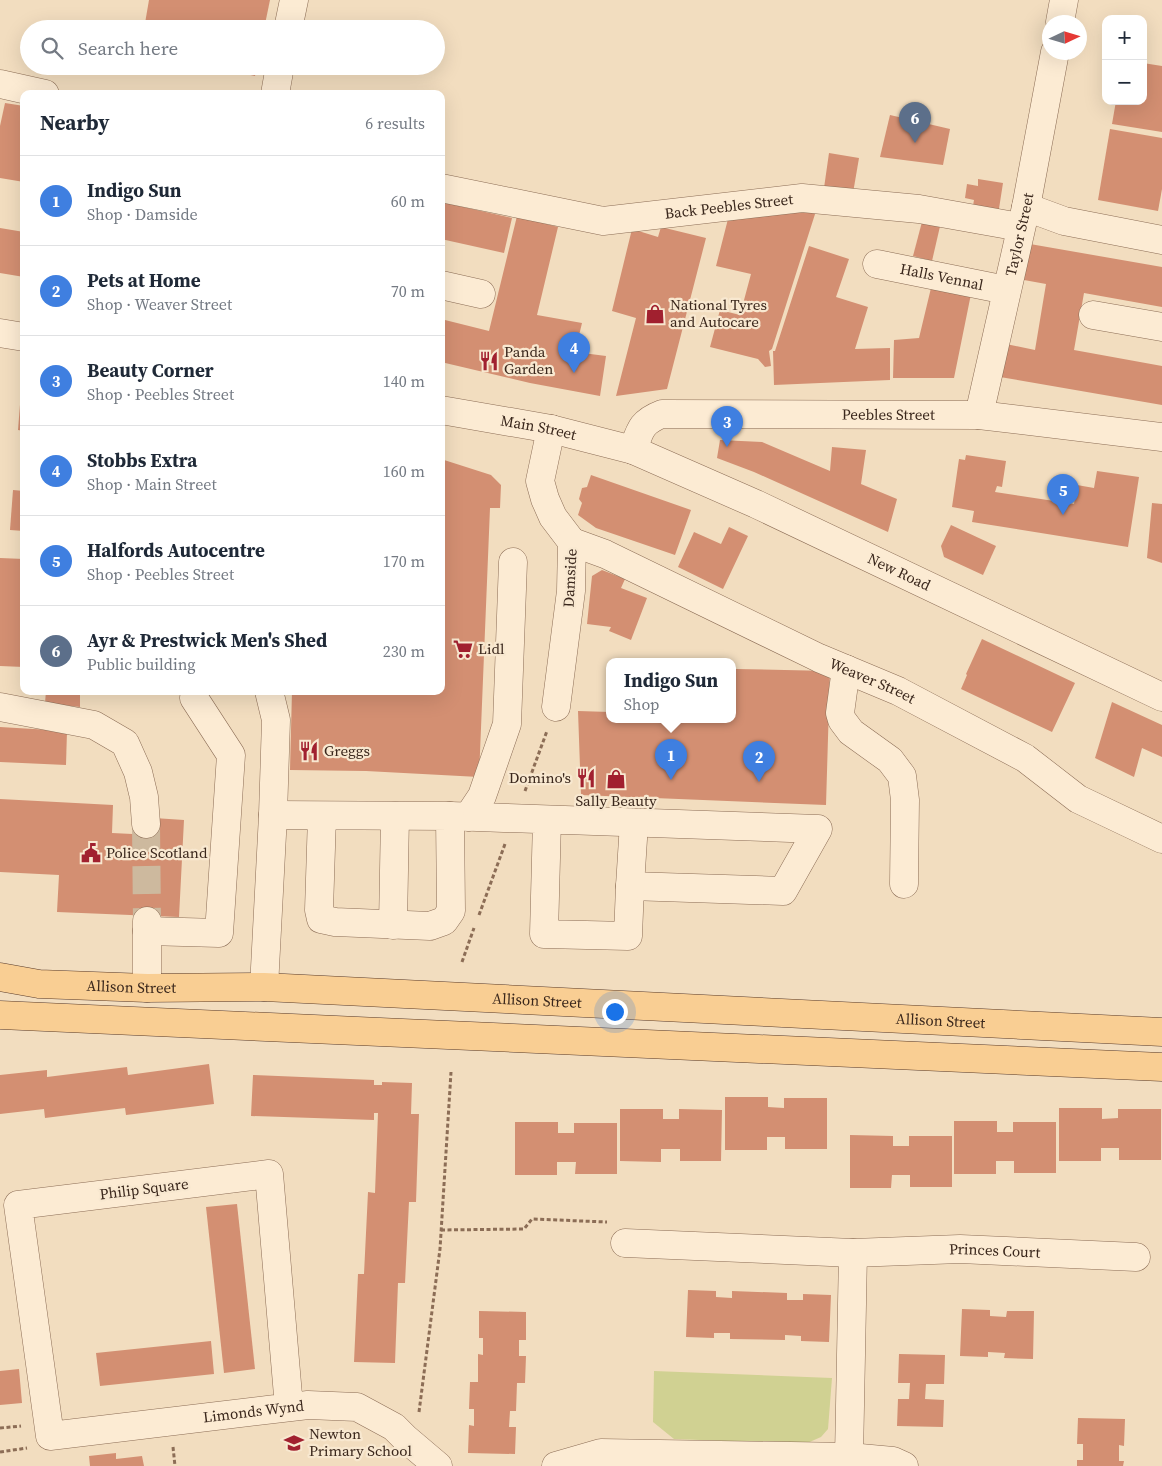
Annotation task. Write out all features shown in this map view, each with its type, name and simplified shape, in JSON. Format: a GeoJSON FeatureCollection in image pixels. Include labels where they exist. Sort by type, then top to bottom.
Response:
{"type":"FeatureCollection","features":[{"type":"Feature","properties":{"kind":"main road","name":"Allison Street"},"geometry":{"type":"LineString","coordinates":[[0,977],[39,984],[147,988],[264,987],[1162,1032]]}},
{"type":"Feature","properties":{"kind":"main road"},"geometry":{"type":"LineString","coordinates":[[0,1015],[1162,1068]]}},
{"type":"Feature","properties":{"kind":"street"},"geometry":{"type":"LineString","coordinates":[[290,20],[294,0]]}},
{"type":"Feature","properties":{"kind":"street"},"geometry":{"type":"LineString","coordinates":[[1061,15],[1064,0]]}},
{"type":"Feature","properties":{"kind":"street","name":"Taylor Street"},"geometry":{"type":"LineString","coordinates":[[979,415],[1023,217],[1053,60]]}},
{"type":"Feature","properties":{"kind":"street"},"geometry":{"type":"LineString","coordinates":[[275,90],[278,75]]}},
{"type":"Feature","properties":{"kind":"street"},"geometry":{"type":"LineString","coordinates":[[0,84],[27,90]]}},
{"type":"Feature","properties":{"kind":"street","name":"Back Peebles Street"},"geometry":{"type":"LineString","coordinates":[[445,189],[603,221],[802,198],[1064,221],[1162,240]]}},
{"type":"Feature","properties":{"kind":"street","name":"Halls Vennal"},"geometry":{"type":"LineString","coordinates":[[877,264],[1006,290]]}},
{"type":"Feature","properties":{"kind":"street"},"geometry":{"type":"LineString","coordinates":[[445,286],[480,294]]}},
{"type":"Feature","properties":{"kind":"street"},"geometry":{"type":"LineString","coordinates":[[1093,315],[1162,327]]}},
{"type":"Feature","properties":{"kind":"street"},"geometry":{"type":"LineString","coordinates":[[0,333],[20,336]]}},
{"type":"Feature","properties":{"kind":"street","name":"Main Street"},"geometry":{"type":"LineString","coordinates":[[445,411],[551,429],[633,450]]}},
{"type":"Feature","properties":{"kind":"street","name":"Peebles Street"},"geometry":{"type":"LineString","coordinates":[[633,450],[639,432],[648,420],[662,414],[979,415],[1162,437]]}},
{"type":"Feature","properties":{"kind":"street","name":"Damside"},"geometry":{"type":"LineString","coordinates":[[551,429],[540,480],[545,499],[553,517],[572,542],[571,591],[556,707]]}},
{"type":"Feature","properties":{"kind":"street","name":"New Road"},"geometry":{"type":"LineString","coordinates":[[633,450],[756,504],[1162,697]]}},
{"type":"Feature","properties":{"kind":"street","name":"Weaver Street"},"geometry":{"type":"LineString","coordinates":[[572,542],[605,554],[819,658],[898,691],[1025,758],[1078,799],[1162,838]]}},
{"type":"Feature","properties":{"kind":"street"},"geometry":{"type":"LineString","coordinates":[[322,816],[319,910],[321,919],[334,922],[430,926],[444,921],[451,910],[459,816],[482,796],[507,724],[513,562]]}},
{"type":"Feature","properties":{"kind":"street"},"geometry":{"type":"LineString","coordinates":[[846,669],[840,713],[842,720],[851,732],[890,760],[902,776],[905,800],[904,884]]}},
{"type":"Feature","properties":{"kind":"street"},"geometry":{"type":"LineString","coordinates":[[264,987],[276,720],[270,695]]}},
{"type":"Feature","properties":{"kind":"street"},"geometry":{"type":"LineString","coordinates":[[147,988],[147,926],[219,932],[230,755],[194,698]]}},
{"type":"Feature","properties":{"kind":"street"},"geometry":{"type":"LineString","coordinates":[[0,707],[94,725],[125,743],[138,772],[144,797],[146,824]]}},
{"type":"Feature","properties":{"kind":"street"},"geometry":{"type":"LineString","coordinates":[[273,815],[459,816],[818,829],[783,891],[630,886]]}},
{"type":"Feature","properties":{"kind":"street"},"geometry":{"type":"LineString","coordinates":[[393,925],[395,816]]}},
{"type":"Feature","properties":{"kind":"street"},"geometry":{"type":"LineString","coordinates":[[547,820],[544,934],[628,936],[634,823]]}},
{"type":"Feature","properties":{"kind":"street","name":"Philip Square"},"geometry":{"type":"LineString","coordinates":[[50,1436],[18,1205],[269,1174],[289,1407]]}},
{"type":"Feature","properties":{"kind":"street","name":"Princes Court"},"geometry":{"type":"LineString","coordinates":[[625,1244],[853,1253],[960,1249],[1136,1257]]}},
{"type":"Feature","properties":{"kind":"street"},"geometry":{"type":"LineString","coordinates":[[849,1457],[853,1253]]}},
{"type":"Feature","properties":{"kind":"street","name":"Limonds Wynd"},"geometry":{"type":"LineString","coordinates":[[50,1436],[308,1405],[357,1407],[394,1426],[438,1466]]}},
{"type":"Feature","properties":{"kind":"street"},"geometry":{"type":"LineString","coordinates":[[556,1466],[601,1453],[849,1457],[893,1461],[904,1466]]}},
{"type":"Feature","properties":{"kind":"path"},"geometry":{"type":"LineString","coordinates":[[405,1438],[419,1415],[441,1230],[451,1072]]}},
{"type":"Feature","properties":{"kind":"path"},"geometry":{"type":"LineString","coordinates":[[441,1230],[524,1229],[532,1219],[607,1222],[625,1244]]}},
{"type":"Feature","properties":{"kind":"green space"},"geometry":{"type":"Polygon","coordinates":[[[654,1371],[832,1378],[828,1429],[821,1437],[805,1444],[674,1439],[653,1422],[654,1371]]]}},
{"type":"Feature","properties":{"kind":"building"},"geometry":{"type":"Polygon","coordinates":[[[149,0],[270,0],[266,20],[146,20],[149,0]]]}},
{"type":"Feature","properties":{"kind":"building"},"geometry":{"type":"Polygon","coordinates":[[[1147,64],[1162,66],[1162,132],[1112,124],[1115,105],[1147,105],[1147,64]]]}},
{"type":"Feature","properties":{"kind":"building"},"geometry":{"type":"Polygon","coordinates":[[[5,103],[20,105],[20,181],[0,178],[0,126],[5,103]]]}},
{"type":"Feature","properties":{"kind":"building"},"geometry":{"type":"Polygon","coordinates":[[[890,115],[950,129],[943,165],[880,157],[890,115]]]}},
{"type":"Feature","properties":{"kind":"building"},"geometry":{"type":"Polygon","coordinates":[[[1110,129],[1162,138],[1162,189],[1158,211],[1098,200],[1110,129]]]}},
{"type":"Feature","properties":{"kind":"building"},"geometry":{"type":"Polygon","coordinates":[[[829,153],[859,158],[853,193],[824,188],[829,153]]]}},
{"type":"Feature","properties":{"kind":"building"},"geometry":{"type":"Polygon","coordinates":[[[978,179],[1003,183],[998,215],[972,211],[974,200],[965,198],[967,184],[978,186],[978,179]]]}},
{"type":"Feature","properties":{"kind":"building"},"geometry":{"type":"Polygon","coordinates":[[[445,203],[512,218],[504,253],[445,240],[445,203]]]}},
{"type":"Feature","properties":{"kind":"building"},"geometry":{"type":"Polygon","coordinates":[[[816,211],[772,349],[769,351],[771,366],[765,367],[758,359],[710,347],[720,310],[740,315],[751,274],[716,266],[728,219],[816,211]]]}},
{"type":"Feature","properties":{"kind":"building"},"geometry":{"type":"Polygon","coordinates":[[[517,216],[558,227],[537,315],[582,323],[575,352],[606,356],[600,396],[530,383],[445,363],[445,320],[489,331],[517,216]]]}},
{"type":"Feature","properties":{"kind":"building"},"geometry":{"type":"Polygon","coordinates":[[[923,218],[941,222],[932,261],[913,256],[923,218]]]}},
{"type":"Feature","properties":{"kind":"building","name":"National Tyres and Autocare"},"geometry":{"type":"Polygon","coordinates":[[[661,227],[706,238],[667,389],[616,396],[636,318],[612,311],[632,229],[658,237],[661,227]]]}},
{"type":"Feature","properties":{"kind":"building"},"geometry":{"type":"Polygon","coordinates":[[[0,228],[20,231],[20,276],[0,273],[0,228]]]}},
{"type":"Feature","properties":{"kind":"building"},"geometry":{"type":"Polygon","coordinates":[[[1030,244],[1162,267],[1162,307],[1084,293],[1074,350],[1162,366],[1162,405],[1000,377],[1006,344],[1035,350],[1046,284],[1024,280],[1030,244]]]}},
{"type":"Feature","properties":{"kind":"building"},"geometry":{"type":"Polygon","coordinates":[[[809,246],[849,259],[836,297],[868,307],[855,349],[890,348],[890,380],[774,385],[773,351],[775,351],[809,246]]]}},
{"type":"Feature","properties":{"kind":"building"},"geometry":{"type":"Polygon","coordinates":[[[931,288],[971,294],[954,378],[893,378],[894,340],[919,338],[931,288]]]}},
{"type":"Feature","properties":{"kind":"building"},"geometry":{"type":"Polygon","coordinates":[[[20,405],[20,430],[18,430],[20,405]]]}},
{"type":"Feature","properties":{"kind":"building"},"geometry":{"type":"Polygon","coordinates":[[[720,440],[762,442],[830,471],[832,447],[866,450],[861,484],[897,499],[888,532],[754,472],[717,458],[720,440]]]}},
{"type":"Feature","properties":{"kind":"building"},"geometry":{"type":"Polygon","coordinates":[[[966,455],[1006,461],[1002,487],[997,486],[995,492],[1074,504],[1077,485],[1094,488],[1097,471],[1139,477],[1128,547],[972,522],[974,511],[952,507],[959,459],[965,460],[966,455]]]}},
{"type":"Feature","properties":{"kind":"building"},"geometry":{"type":"Polygon","coordinates":[[[445,460],[491,475],[501,485],[500,508],[490,508],[479,777],[366,771],[290,770],[292,695],[445,695],[445,460]]]}},
{"type":"Feature","properties":{"kind":"building"},"geometry":{"type":"Polygon","coordinates":[[[591,475],[691,510],[675,555],[596,528],[578,515],[582,503],[579,499],[582,488],[587,487],[591,475]]]}},
{"type":"Feature","properties":{"kind":"building"},"geometry":{"type":"Polygon","coordinates":[[[13,490],[20,491],[20,531],[10,530],[13,490]]]}},
{"type":"Feature","properties":{"kind":"building"},"geometry":{"type":"Polygon","coordinates":[[[1152,503],[1162,504],[1162,563],[1147,558],[1152,503]]]}},
{"type":"Feature","properties":{"kind":"building"},"geometry":{"type":"Polygon","coordinates":[[[951,525],[996,546],[983,575],[944,557],[941,546],[951,525]]]}},
{"type":"Feature","properties":{"kind":"building"},"geometry":{"type":"Polygon","coordinates":[[[729,527],[748,536],[723,589],[678,567],[694,532],[721,544],[729,527]]]}},
{"type":"Feature","properties":{"kind":"building"},"geometry":{"type":"Polygon","coordinates":[[[0,558],[20,559],[20,667],[0,666],[0,558]]]}},
{"type":"Feature","properties":{"kind":"building"},"geometry":{"type":"Polygon","coordinates":[[[602,570],[625,579],[621,588],[647,598],[631,640],[609,631],[611,627],[587,624],[592,576],[602,570]]]}},
{"type":"Feature","properties":{"kind":"building"},"geometry":{"type":"Polygon","coordinates":[[[982,639],[1075,683],[1052,732],[961,689],[982,639]]]}},
{"type":"Feature","properties":{"kind":"building"},"geometry":{"type":"Polygon","coordinates":[[[736,669],[830,671],[826,805],[581,795],[578,711],[606,712],[606,723],[736,723],[736,669]]]}},
{"type":"Feature","properties":{"kind":"building"},"geometry":{"type":"Polygon","coordinates":[[[46,695],[80,695],[80,707],[45,703],[46,695]]]}},
{"type":"Feature","properties":{"kind":"building"},"geometry":{"type":"Polygon","coordinates":[[[1112,702],[1162,725],[1162,757],[1142,748],[1134,777],[1095,758],[1112,702]]]}},
{"type":"Feature","properties":{"kind":"building"},"geometry":{"type":"Polygon","coordinates":[[[0,727],[67,731],[66,765],[0,762],[0,727]]]}},
{"type":"Feature","properties":{"kind":"building","name":"Police Scotland"},"geometry":{"type":"Polygon","coordinates":[[[0,799],[113,805],[112,833],[153,835],[154,818],[184,820],[179,917],[57,912],[59,875],[0,872],[0,799]]]}},
{"type":"Feature","properties":{"kind":"building"},"geometry":{"type":"Polygon","coordinates":[[[209,1064],[214,1104],[126,1115],[125,1108],[45,1118],[44,1109],[0,1114],[0,1075],[47,1070],[47,1077],[127,1067],[128,1075],[209,1064]]]}},
{"type":"Feature","properties":{"kind":"building"},"geometry":{"type":"Polygon","coordinates":[[[253,1075],[374,1080],[374,1085],[382,1085],[382,1082],[412,1083],[411,1114],[419,1114],[416,1202],[409,1202],[405,1283],[398,1283],[395,1363],[354,1362],[358,1274],[364,1274],[368,1192],[375,1193],[378,1113],[374,1113],[374,1120],[251,1116],[253,1075]]]}},
{"type":"Feature","properties":{"kind":"building"},"geometry":{"type":"Polygon","coordinates":[[[725,1097],[768,1097],[768,1107],[784,1108],[784,1098],[827,1098],[827,1149],[785,1149],[785,1137],[767,1137],[767,1150],[725,1150],[725,1097]]]}},
{"type":"Feature","properties":{"kind":"building"},"geometry":{"type":"Polygon","coordinates":[[[1059,1108],[1102,1108],[1102,1119],[1118,1118],[1118,1109],[1161,1109],[1161,1160],[1119,1160],[1119,1148],[1101,1148],[1101,1161],[1059,1161],[1059,1108]]]}},
{"type":"Feature","properties":{"kind":"building"},"geometry":{"type":"Polygon","coordinates":[[[620,1109],[663,1109],[663,1119],[679,1119],[679,1109],[722,1110],[721,1161],[680,1161],[680,1149],[661,1149],[661,1162],[620,1161],[620,1109]]]}},
{"type":"Feature","properties":{"kind":"building"},"geometry":{"type":"Polygon","coordinates":[[[954,1121],[997,1121],[997,1132],[1013,1132],[1013,1122],[1056,1122],[1056,1173],[1014,1173],[1014,1161],[996,1161],[996,1174],[954,1174],[954,1121]]]}},
{"type":"Feature","properties":{"kind":"building"},"geometry":{"type":"Polygon","coordinates":[[[515,1122],[558,1122],[558,1133],[574,1133],[574,1123],[617,1123],[617,1174],[575,1174],[576,1162],[557,1162],[557,1175],[515,1175],[515,1122]]]}},
{"type":"Feature","properties":{"kind":"building"},"geometry":{"type":"Polygon","coordinates":[[[850,1135],[893,1136],[893,1146],[909,1146],[909,1136],[952,1136],[952,1187],[910,1187],[910,1175],[892,1175],[891,1188],[850,1188],[850,1135]]]}},
{"type":"Feature","properties":{"kind":"building"},"geometry":{"type":"Polygon","coordinates":[[[237,1204],[255,1369],[224,1373],[206,1207],[237,1204]]]}},
{"type":"Feature","properties":{"kind":"building"},"geometry":{"type":"Polygon","coordinates":[[[688,1290],[716,1291],[716,1297],[732,1298],[732,1291],[787,1293],[787,1300],[803,1300],[803,1294],[831,1295],[829,1342],[801,1341],[801,1336],[785,1335],[785,1340],[730,1339],[730,1333],[714,1333],[714,1338],[686,1337],[688,1290]]]}},
{"type":"Feature","properties":{"kind":"building"},"geometry":{"type":"Polygon","coordinates":[[[962,1309],[990,1310],[990,1316],[1006,1317],[1007,1311],[1034,1311],[1033,1359],[1004,1358],[1005,1353],[988,1352],[988,1357],[960,1356],[962,1309]]]}},
{"type":"Feature","properties":{"kind":"building"},"geometry":{"type":"Polygon","coordinates":[[[479,1311],[526,1312],[526,1340],[519,1340],[519,1356],[526,1356],[525,1383],[517,1383],[516,1411],[510,1411],[509,1427],[516,1427],[515,1454],[468,1453],[469,1425],[474,1426],[474,1409],[469,1409],[470,1382],[478,1382],[478,1354],[483,1355],[483,1338],[479,1338],[479,1311]]]}},
{"type":"Feature","properties":{"kind":"building"},"geometry":{"type":"Polygon","coordinates":[[[211,1341],[214,1374],[100,1386],[96,1353],[211,1341]]]}},
{"type":"Feature","properties":{"kind":"building"},"geometry":{"type":"Polygon","coordinates":[[[899,1354],[945,1355],[944,1384],[926,1384],[925,1399],[944,1400],[943,1427],[897,1426],[898,1399],[909,1399],[910,1383],[898,1383],[899,1354]]]}},
{"type":"Feature","properties":{"kind":"building"},"geometry":{"type":"Polygon","coordinates":[[[19,1369],[22,1403],[0,1405],[0,1371],[19,1369]]]}},
{"type":"Feature","properties":{"kind":"building"},"geometry":{"type":"Polygon","coordinates":[[[1078,1418],[1125,1419],[1124,1446],[1119,1445],[1119,1461],[1124,1461],[1123,1466],[1077,1466],[1077,1460],[1083,1460],[1083,1444],[1077,1444],[1078,1418]]]}},
{"type":"Feature","properties":{"kind":"building"},"geometry":{"type":"Polygon","coordinates":[[[116,1453],[116,1459],[142,1456],[144,1466],[90,1466],[89,1456],[116,1453]]]}},
{"type":"Feature","properties":{"kind":"tunnel"},"geometry":{"type":"LineString","coordinates":[[146,824],[147,921]]}},
{"type":"Feature","properties":{"kind":"place","name":"Ayr & Prestwick Men's Shed"},"geometry":{"type":"Point","coordinates":[915,143]}},
{"type":"Feature","properties":{"kind":"place","name":"National Tyres and Autocare"},"geometry":{"type":"Point","coordinates":[655,314]}},
{"type":"Feature","properties":{"kind":"place","name":"Panda Garden"},"geometry":{"type":"Point","coordinates":[489,361]}},
{"type":"Feature","properties":{"kind":"place","name":"Stobbs Extra"},"geometry":{"type":"Point","coordinates":[574,373]}},
{"type":"Feature","properties":{"kind":"place","name":"Beauty Corner"},"geometry":{"type":"Point","coordinates":[727,447]}},
{"type":"Feature","properties":{"kind":"place","name":"Halfords Autocentre"},"geometry":{"type":"Point","coordinates":[1063,515]}},
{"type":"Feature","properties":{"kind":"place","name":"Lidl"},"geometry":{"type":"Point","coordinates":[463,649]}},
{"type":"Feature","properties":{"kind":"place","name":"Greggs"},"geometry":{"type":"Point","coordinates":[309,751]}},
{"type":"Feature","properties":{"kind":"place","name":"Domino's"},"geometry":{"type":"Point","coordinates":[586,778]}},
{"type":"Feature","properties":{"kind":"place","name":"Sally Beauty"},"geometry":{"type":"Point","coordinates":[616,779]}},
{"type":"Feature","properties":{"kind":"place","name":"Indigo Sun"},"geometry":{"type":"Point","coordinates":[671,780]}},
{"type":"Feature","properties":{"kind":"place","name":"Pets at Home"},"geometry":{"type":"Point","coordinates":[759,782]}},
{"type":"Feature","properties":{"kind":"place","name":"Police Scotland"},"geometry":{"type":"Point","coordinates":[91,853]}},
{"type":"Feature","properties":{"kind":"place","name":"Newton Primary School"},"geometry":{"type":"Point","coordinates":[294,1443]}}]}
